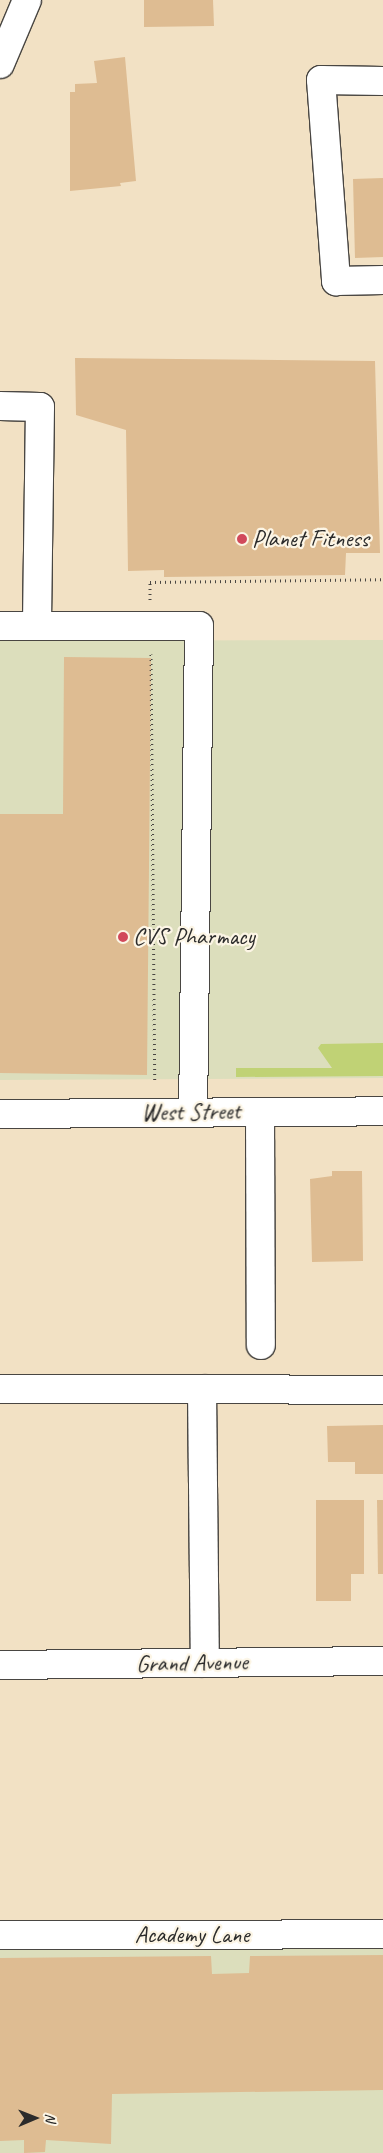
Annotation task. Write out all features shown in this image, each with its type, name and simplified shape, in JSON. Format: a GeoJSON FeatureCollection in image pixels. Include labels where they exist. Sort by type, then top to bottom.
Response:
{"type":"FeatureCollection","features":[{"type":"Feature","properties":{"kind":"street"},"geometry":{"type":"LineString","coordinates":[[0,64],[27,0]]}},
{"type":"Feature","properties":{"kind":"street"},"geometry":{"type":"LineString","coordinates":[[383,81],[321,80],[336,281],[383,280]]}},
{"type":"Feature","properties":{"kind":"street"},"geometry":{"type":"LineString","coordinates":[[0,406],[40,407],[37,626]]}},
{"type":"Feature","properties":{"kind":"street"},"geometry":{"type":"LineString","coordinates":[[0,626],[199,626],[193,1112]]}},
{"type":"Feature","properties":{"kind":"street","name":"West Street"},"geometry":{"type":"LineString","coordinates":[[0,1114],[383,1111]]}},
{"type":"Feature","properties":{"kind":"street"},"geometry":{"type":"LineString","coordinates":[[260,1112],[261,1345]]}},
{"type":"Feature","properties":{"kind":"street"},"geometry":{"type":"LineString","coordinates":[[0,1389],[383,1390]]}},
{"type":"Feature","properties":{"kind":"street"},"geometry":{"type":"LineString","coordinates":[[202,1390],[206,1663]]}},
{"type":"Feature","properties":{"kind":"street","name":"Grand Avenue"},"geometry":{"type":"LineString","coordinates":[[0,1665],[383,1661]]}},
{"type":"Feature","properties":{"kind":"street","name":"Academy Lane"},"geometry":{"type":"LineString","coordinates":[[0,1935],[383,1934]]}},
{"type":"Feature","properties":{"kind":"shaded area"},"geometry":{"type":"Polygon","coordinates":[[[383,640],[383,1078],[0,1080],[0,641],[383,640]]]}},
{"type":"Feature","properties":{"kind":"shaded area"},"geometry":{"type":"Polygon","coordinates":[[[0,1946],[383,1947],[383,2153],[0,2153],[0,1946]]]}},
{"type":"Feature","properties":{"kind":"green space"},"geometry":{"type":"Polygon","coordinates":[[[383,1043],[383,1076],[236,1077],[236,1068],[332,1068],[318,1048],[321,1044],[383,1043]]]}},
{"type":"Feature","properties":{"kind":"building"},"geometry":{"type":"Polygon","coordinates":[[[144,0],[213,0],[214,26],[144,27],[144,0]]]}},
{"type":"Feature","properties":{"kind":"building"},"geometry":{"type":"Polygon","coordinates":[[[125,57],[136,181],[120,183],[121,186],[70,191],[70,92],[75,92],[75,84],[97,83],[94,61],[125,57]]]}},
{"type":"Feature","properties":{"kind":"building"},"geometry":{"type":"Polygon","coordinates":[[[383,178],[383,257],[355,258],[353,179],[383,178]]]}},
{"type":"Feature","properties":{"kind":"building"},"geometry":{"type":"Polygon","coordinates":[[[75,358],[375,361],[380,553],[346,553],[345,575],[164,577],[164,570],[128,571],[126,430],[76,415],[75,358]]]}},
{"type":"Feature","properties":{"kind":"building"},"geometry":{"type":"Polygon","coordinates":[[[64,657],[151,658],[147,1075],[0,1073],[0,814],[63,814],[64,657]]]}},
{"type":"Feature","properties":{"kind":"building"},"geometry":{"type":"Polygon","coordinates":[[[332,1171],[362,1171],[363,1261],[312,1262],[310,1179],[332,1176],[332,1171]]]}},
{"type":"Feature","properties":{"kind":"building"},"geometry":{"type":"Polygon","coordinates":[[[383,1425],[383,1474],[355,1474],[355,1462],[328,1462],[327,1426],[383,1425]]]}},
{"type":"Feature","properties":{"kind":"building"},"geometry":{"type":"Polygon","coordinates":[[[316,1500],[364,1500],[364,1574],[351,1574],[351,1601],[316,1601],[316,1500]]]}},
{"type":"Feature","properties":{"kind":"building"},"geometry":{"type":"Polygon","coordinates":[[[377,1500],[383,1500],[383,1574],[378,1574],[377,1500]]]}},
{"type":"Feature","properties":{"kind":"building"},"geometry":{"type":"Polygon","coordinates":[[[383,1955],[383,2090],[112,2094],[111,2144],[46,2140],[45,2152],[24,2153],[24,2140],[0,2141],[0,1958],[211,1956],[212,1974],[249,1973],[250,1956],[383,1955]]]}},
{"type":"Feature","properties":{"kind":"place","name":"Planet Fitness"},"geometry":{"type":"Point","coordinates":[242,539]}},
{"type":"Feature","properties":{"kind":"place","name":"CVS Pharmacy"},"geometry":{"type":"Point","coordinates":[123,937]}}]}
